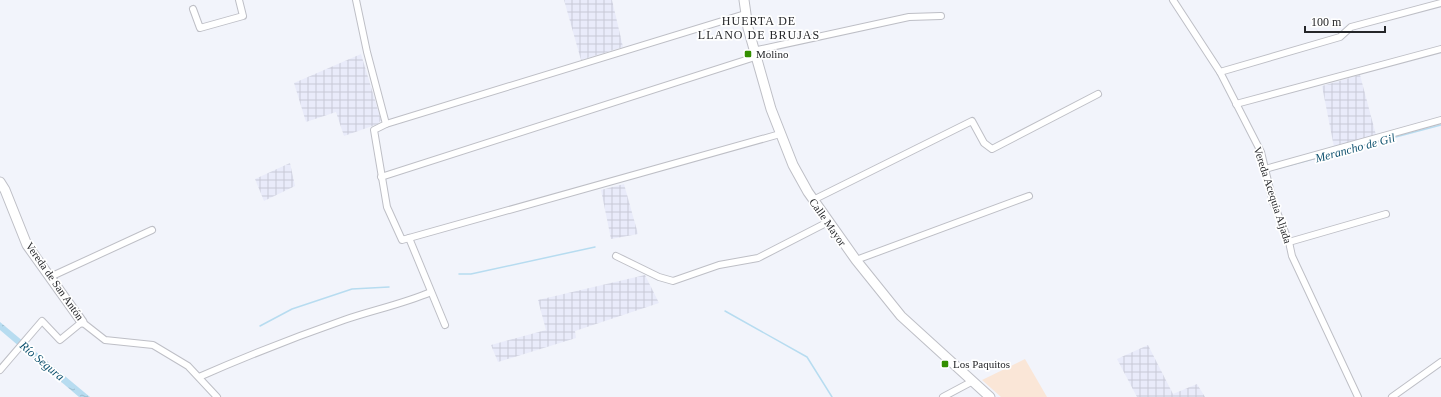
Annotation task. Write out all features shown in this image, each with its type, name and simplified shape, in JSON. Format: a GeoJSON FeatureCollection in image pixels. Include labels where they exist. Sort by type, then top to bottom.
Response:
{"type":"FeatureCollection","features":[{"type":"Feature","properties":{"kind":"main road","name":"Calle Mayor"},"geometry":{"type":"LineString","coordinates":[[744,0],[745,14],[754,54],[780,134],[796,170],[813,200],[856,260],[906,321],[990,397]]}},
{"type":"Feature","properties":{"kind":"main road","name":"Vereda de San Antón"},"geometry":{"type":"LineString","coordinates":[[0,182],[27,245],[82,322]]}},
{"type":"Feature","properties":{"kind":"street"},"geometry":{"type":"LineString","coordinates":[[193,9],[200,28],[243,16],[239,0]]}},
{"type":"Feature","properties":{"kind":"street"},"geometry":{"type":"LineString","coordinates":[[356,0],[367,52],[386,124]]}},
{"type":"Feature","properties":{"kind":"street","name":"Vereda Acequia Aljada"},"geometry":{"type":"LineString","coordinates":[[1173,0],[1220,72],[1261,152],[1273,202],[1289,242],[1292,256],[1358,397]]}},
{"type":"Feature","properties":{"kind":"street"},"geometry":{"type":"LineString","coordinates":[[1220,72],[1340,37],[1351,27],[1441,2]]}},
{"type":"Feature","properties":{"kind":"street"},"geometry":{"type":"LineString","coordinates":[[745,14],[386,124],[374,130],[387,207],[402,240],[780,134]]}},
{"type":"Feature","properties":{"kind":"street"},"geometry":{"type":"LineString","coordinates":[[381,177],[754,54],[909,18],[941,16]]}},
{"type":"Feature","properties":{"kind":"street"},"geometry":{"type":"LineString","coordinates":[[1236,104],[1441,49]]}},
{"type":"Feature","properties":{"kind":"street"},"geometry":{"type":"LineString","coordinates":[[813,200],[972,121],[984,143],[992,149],[1098,94]]}},
{"type":"Feature","properties":{"kind":"street"},"geometry":{"type":"LineString","coordinates":[[1265,169],[1441,120]]}},
{"type":"Feature","properties":{"kind":"street"},"geometry":{"type":"LineString","coordinates":[[856,260],[1029,196]]}},
{"type":"Feature","properties":{"kind":"street"},"geometry":{"type":"LineString","coordinates":[[1289,242],[1386,214]]}},
{"type":"Feature","properties":{"kind":"street"},"geometry":{"type":"LineString","coordinates":[[616,256],[673,282],[719,265],[758,258],[828,222]]}},
{"type":"Feature","properties":{"kind":"street"},"geometry":{"type":"LineString","coordinates":[[50,277],[152,230]]}},
{"type":"Feature","properties":{"kind":"street"},"geometry":{"type":"LineString","coordinates":[[409,238],[445,325]]}},
{"type":"Feature","properties":{"kind":"street"},"geometry":{"type":"LineString","coordinates":[[199,377],[272,345],[346,319],[416,299],[431,292]]}},
{"type":"Feature","properties":{"kind":"street"},"geometry":{"type":"LineString","coordinates":[[2,369],[42,321],[60,340],[82,322]]}},
{"type":"Feature","properties":{"kind":"street","name":"Vereda de San Antón"},"geometry":{"type":"LineString","coordinates":[[82,322],[105,340],[153,345],[188,366],[217,397]]}},
{"type":"Feature","properties":{"kind":"street"},"geometry":{"type":"LineString","coordinates":[[1392,397],[1441,362]]}},
{"type":"Feature","properties":{"kind":"street"},"geometry":{"type":"LineString","coordinates":[[942,397],[973,381]]}},
{"type":"Feature","properties":{"kind":"shaded area"},"geometry":{"type":"Polygon","coordinates":[[[564,0],[612,0],[623,47],[581,60],[564,0]]]}},
{"type":"Feature","properties":{"kind":"shaded area"},"geometry":{"type":"Polygon","coordinates":[[[361,54],[381,120],[378,124],[344,136],[336,112],[306,122],[294,83],[361,54]]]}},
{"type":"Feature","properties":{"kind":"shaded area"},"geometry":{"type":"Polygon","coordinates":[[[1360,75],[1376,135],[1334,147],[1322,86],[1360,75]]]}},
{"type":"Feature","properties":{"kind":"shaded area"},"geometry":{"type":"Polygon","coordinates":[[[290,163],[295,186],[264,201],[255,179],[290,163]]]}},
{"type":"Feature","properties":{"kind":"shaded area"},"geometry":{"type":"Polygon","coordinates":[[[624,184],[638,234],[611,239],[601,190],[624,184]]]}},
{"type":"Feature","properties":{"kind":"shaded area"},"geometry":{"type":"Polygon","coordinates":[[[645,275],[659,303],[575,331],[576,338],[498,362],[491,345],[546,330],[538,300],[645,275]]]}},
{"type":"Feature","properties":{"kind":"shaded area"},"geometry":{"type":"Polygon","coordinates":[[[1148,345],[1173,394],[1197,384],[1205,397],[1137,397],[1117,359],[1148,345]]]}},
{"type":"Feature","properties":{"kind":"shaded area"},"geometry":{"type":"Polygon","coordinates":[[[1025,359],[1047,397],[1001,397],[982,380],[1025,359]]]}},
{"type":"Feature","properties":{"kind":"water","name":"Río Segura"},"geometry":{"type":"Polygon","coordinates":[[[0,322],[90,397],[79,397],[0,330],[0,322]]]}},
{"type":"Feature","properties":{"kind":"waterway","name":"Merancho de Gil"},"geometry":{"type":"LineString","coordinates":[[1268,171],[1441,125]]}},
{"type":"Feature","properties":{"kind":"waterway"},"geometry":{"type":"LineString","coordinates":[[459,274],[471,274],[595,247]]}},
{"type":"Feature","properties":{"kind":"waterway"},"geometry":{"type":"LineString","coordinates":[[260,326],[292,309],[352,289],[389,287]]}},
{"type":"Feature","properties":{"kind":"waterway"},"geometry":{"type":"LineString","coordinates":[[725,311],[807,357],[832,397]]}},
{"type":"Feature","properties":{"kind":"place","name":"Molino"},"geometry":{"type":"Point","coordinates":[748,54]}},
{"type":"Feature","properties":{"kind":"place","name":"Los Paquitos"},"geometry":{"type":"Point","coordinates":[945,364]}},
{"type":"Feature","properties":{"kind":"district","name":"HUERTA DE LLANO DE BRUJAS"},"geometry":{"type":"Point","coordinates":[759,28]}}]}
